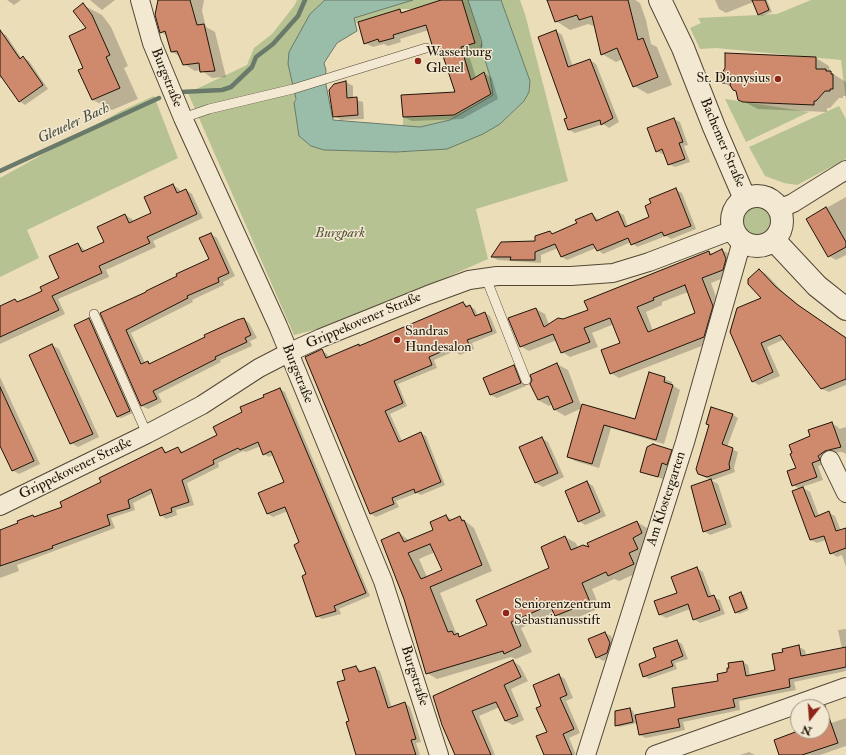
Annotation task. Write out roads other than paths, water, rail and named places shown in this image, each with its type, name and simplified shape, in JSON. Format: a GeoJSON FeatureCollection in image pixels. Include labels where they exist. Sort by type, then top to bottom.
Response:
{"type":"FeatureCollection","features":[{"type":"Feature","properties":{"kind":"street","name":"Burgstraße"},"geometry":{"type":"LineString","coordinates":[[140,0],[152,43],[183,118],[278,326],[382,581],[439,755]]}},
{"type":"Feature","properties":{"kind":"street","name":"Bachemer Straße"},"geometry":{"type":"LineString","coordinates":[[660,0],[683,48],[714,127],[745,199]]}},
{"type":"Feature","properties":{"kind":"street"},"geometry":{"type":"LineString","coordinates":[[779,209],[793,203],[846,170]]}},
{"type":"Feature","properties":{"kind":"street"},"geometry":{"type":"LineString","coordinates":[[754,196],[762,196],[774,202],[779,209],[782,219],[782,227],[774,240],[761,246],[750,245],[737,236],[732,221],[733,212],[740,202],[754,196]]}},
{"type":"Feature","properties":{"kind":"street","name":"Grippekovener Straße"},"geometry":{"type":"LineString","coordinates":[[0,506],[147,434],[202,405],[259,368],[288,353],[321,338],[428,295],[469,280],[613,273],[737,236]]}},
{"type":"Feature","properties":{"kind":"street","name":"Am Klostergarten"},"geometry":{"type":"LineString","coordinates":[[586,755],[685,442],[737,236]]}},
{"type":"Feature","properties":{"kind":"street"},"geometry":{"type":"LineString","coordinates":[[774,240],[817,286],[846,309]]}},
{"type":"Feature","properties":{"kind":"street"},"geometry":{"type":"LineString","coordinates":[[830,460],[846,493]]}},
{"type":"Feature","properties":{"kind":"street"},"geometry":{"type":"LineString","coordinates":[[655,755],[846,687]]}},
{"type":"Feature","properties":{"kind":"lane"},"geometry":{"type":"LineString","coordinates":[[183,118],[209,109],[294,89],[426,48]]}},
{"type":"Feature","properties":{"kind":"lane"},"geometry":{"type":"LineString","coordinates":[[486,278],[526,380]]}},
{"type":"Feature","properties":{"kind":"lane"},"geometry":{"type":"LineString","coordinates":[[94,314],[147,434]]}},
{"type":"Feature","properties":{"kind":"waterway","name":"Gleueler Bach"},"geometry":{"type":"LineString","coordinates":[[181,92],[222,90],[231,87],[252,67],[256,57],[273,44],[298,16],[305,0]]}},
{"type":"Feature","properties":{"kind":"waterway","name":"Gleueler Bach"},"geometry":{"type":"LineString","coordinates":[[0,171],[159,98]]}},
{"type":"Feature","properties":{"kind":"place","name":"Wasserburg Gleuel"},"geometry":{"type":"Point","coordinates":[418,61]}},
{"type":"Feature","properties":{"kind":"place","name":"St. Dionysius"},"geometry":{"type":"Point","coordinates":[778,79]}},
{"type":"Feature","properties":{"kind":"place","name":"Sandras Hundesalon"},"geometry":{"type":"Point","coordinates":[397,340]}},
{"type":"Feature","properties":{"kind":"place","name":"Seniorenzentrum Sebastianusstift"},"geometry":{"type":"Point","coordinates":[506,613]}},
{"type":"Feature","properties":{"kind":"park label","name":"Burgpark"},"geometry":{"type":"Point","coordinates":[340,234]}}]}
